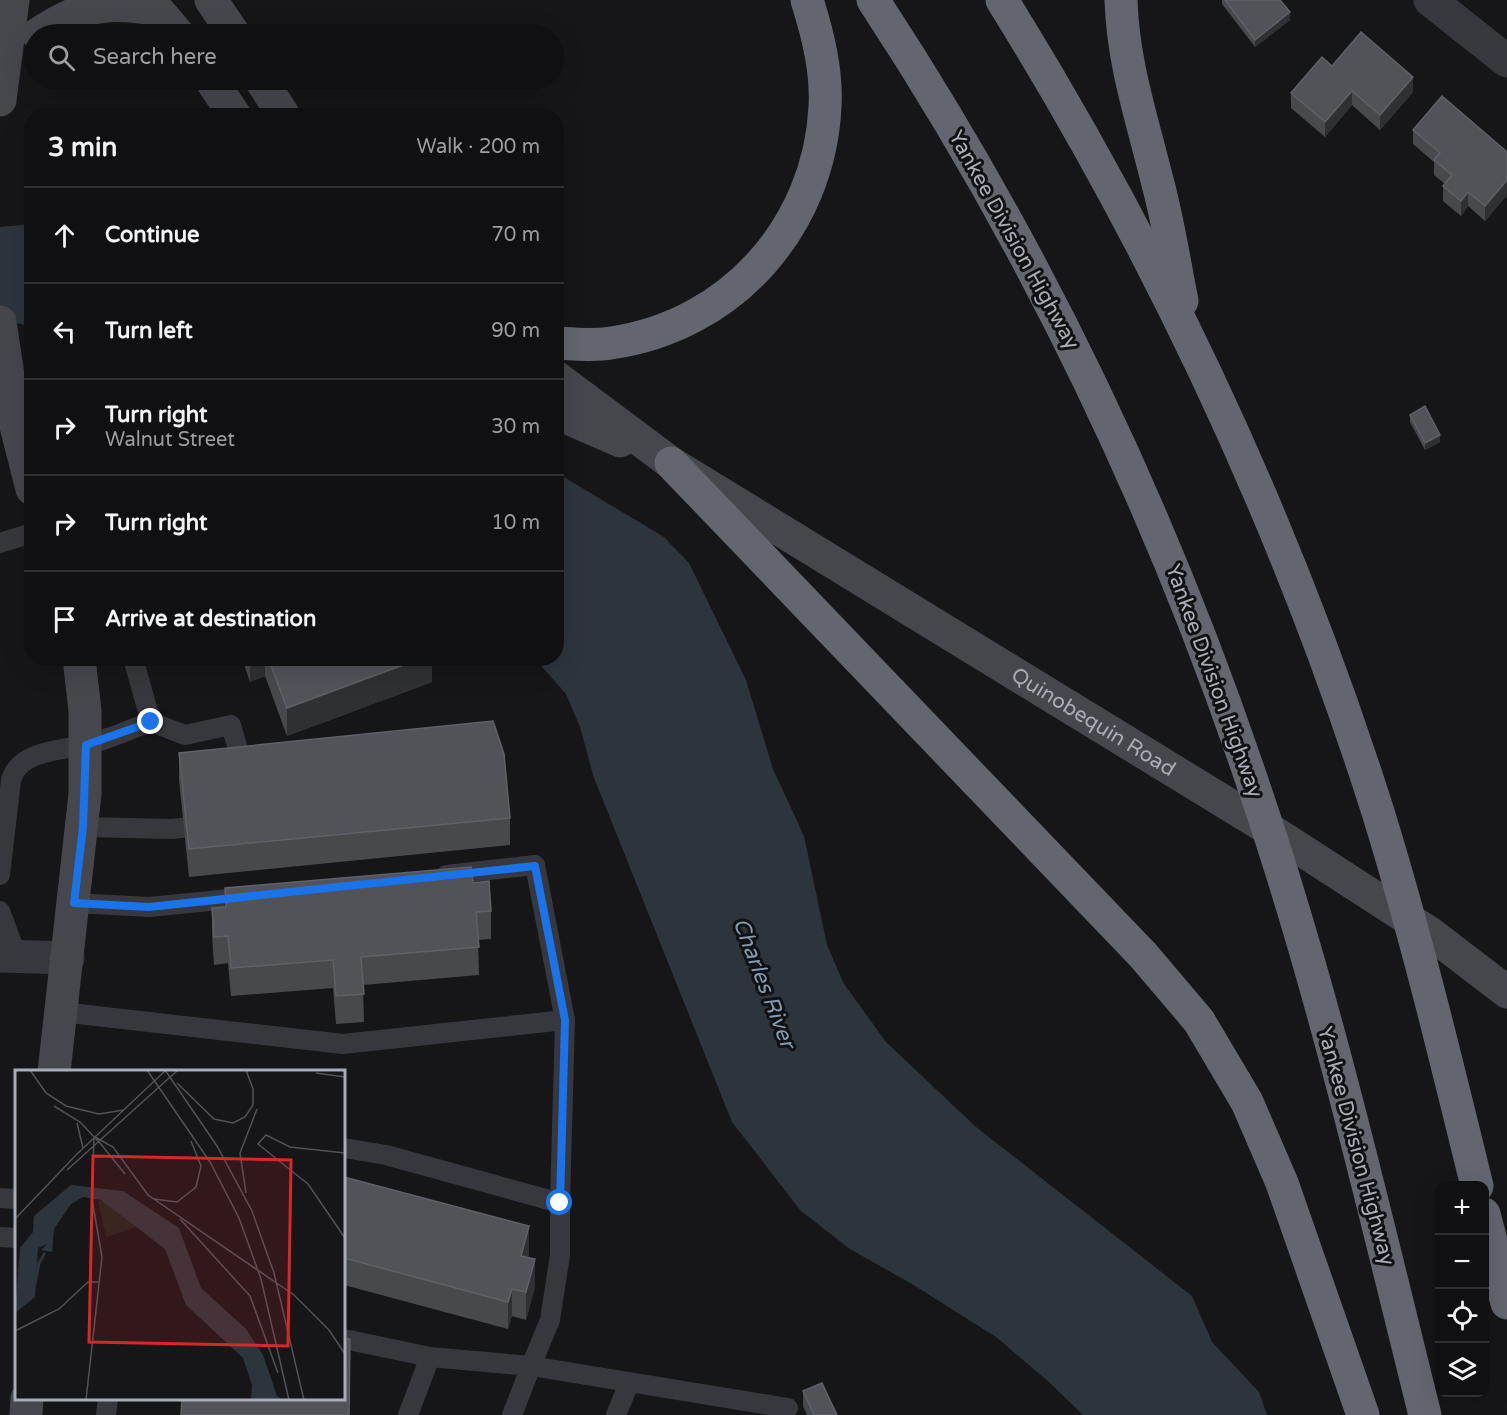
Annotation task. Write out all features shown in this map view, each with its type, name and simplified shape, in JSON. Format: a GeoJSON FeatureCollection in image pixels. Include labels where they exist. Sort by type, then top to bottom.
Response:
{"type":"FeatureCollection","features":[{"type":"Feature","properties":{"kind":"highway"},"geometry":{"type":"LineString","coordinates":[[564,343],[610,343],[668,328],[725,297],[769,256],[802,205],[817,165],[821,144],[825,86],[820,44],[807,0]]}},
{"type":"Feature","properties":{"kind":"highway","name":"Yankee Division Highway"},"geometry":{"type":"LineString","coordinates":[[873,0],[960,141],[1071,344],[1144,499],[1216,678],[1265,820],[1309,966],[1425,1415]]}},
{"type":"Feature","properties":{"kind":"highway"},"geometry":{"type":"LineString","coordinates":[[1002,0],[1105,178],[1191,344],[1230,428],[1292,574],[1377,809],[1413,930],[1476,1181]]}},
{"type":"Feature","properties":{"kind":"highway"},"geometry":{"type":"LineString","coordinates":[[1121,0],[1126,53],[1135,103],[1158,180],[1191,344]]}},
{"type":"Feature","properties":{"kind":"highway"},"geometry":{"type":"LineString","coordinates":[[671,463],[1149,962],[1200,1021],[1237,1082],[1271,1155],[1363,1415]]}},
{"type":"Feature","properties":{"kind":"highway"},"geometry":{"type":"LineString","coordinates":[[1489,1230],[1507,1303]]}},
{"type":"Feature","properties":{"kind":"main road"},"geometry":{"type":"LineString","coordinates":[[0,100],[13,0]]}},
{"type":"Feature","properties":{"kind":"main road"},"geometry":{"type":"LineString","coordinates":[[54,24],[68,15],[92,6],[119,3],[153,5],[169,24]]}},
{"type":"Feature","properties":{"kind":"main road"},"geometry":{"type":"LineString","coordinates":[[6,56],[24,44]]}},
{"type":"Feature","properties":{"kind":"main road"},"geometry":{"type":"LineString","coordinates":[[218,90],[230,108]]}},
{"type":"Feature","properties":{"kind":"main road"},"geometry":{"type":"LineString","coordinates":[[267,90],[279,108]]}},
{"type":"Feature","properties":{"kind":"main road"},"geometry":{"type":"LineString","coordinates":[[2,337],[16,429],[24,459]]}},
{"type":"Feature","properties":{"kind":"main road","name":"Quinobequin Road"},"geometry":{"type":"LineString","coordinates":[[564,383],[671,463],[1280,836],[1430,933],[1507,992]]}},
{"type":"Feature","properties":{"kind":"main road","name":"Quinobequin Road"},"geometry":{"type":"LineString","coordinates":[[564,416],[671,463]]}},
{"type":"Feature","properties":{"kind":"main road"},"geometry":{"type":"LineString","coordinates":[[54,1070],[83,827],[86,745],[80,666]]}},
{"type":"Feature","properties":{"kind":"main road"},"geometry":{"type":"LineString","coordinates":[[26,1415],[27,1400]]}},
{"type":"Feature","properties":{"kind":"street"},"geometry":{"type":"LineString","coordinates":[[1438,2],[1507,61]]}},
{"type":"Feature","properties":{"kind":"street"},"geometry":{"type":"LineString","coordinates":[[8,955],[68,958]]}},
{"type":"Feature","properties":{"kind":"lane"},"geometry":{"type":"LineString","coordinates":[[0,543],[24,536]]}},
{"type":"Feature","properties":{"kind":"lane"},"geometry":{"type":"LineString","coordinates":[[135,666],[151,722]]}},
{"type":"Feature","properties":{"kind":"lane"},"geometry":{"type":"LineString","coordinates":[[0,875],[5,780],[23,762],[57,749],[86,745],[151,722],[185,735],[231,725],[240,756]]}},
{"type":"Feature","properties":{"kind":"lane"},"geometry":{"type":"LineString","coordinates":[[83,827],[172,829],[231,823]]}},
{"type":"Feature","properties":{"kind":"lane"},"geometry":{"type":"LineString","coordinates":[[431,877],[535,866],[565,1020],[560,1256],[550,1320],[512,1415]]}},
{"type":"Feature","properties":{"kind":"lane"},"geometry":{"type":"LineString","coordinates":[[74,903],[149,907],[269,895]]}},
{"type":"Feature","properties":{"kind":"lane"},"geometry":{"type":"LineString","coordinates":[[0,911],[8,955]]}},
{"type":"Feature","properties":{"kind":"lane"},"geometry":{"type":"LineString","coordinates":[[61,1012],[343,1044],[565,1020]]}},
{"type":"Feature","properties":{"kind":"lane"},"geometry":{"type":"LineString","coordinates":[[345,1148],[386,1155],[560,1203]]}},
{"type":"Feature","properties":{"kind":"lane"},"geometry":{"type":"LineString","coordinates":[[0,1198],[15,1199]]}},
{"type":"Feature","properties":{"kind":"lane"},"geometry":{"type":"LineString","coordinates":[[0,1237],[15,1238]]}},
{"type":"Feature","properties":{"kind":"lane"},"geometry":{"type":"LineString","coordinates":[[345,1339],[430,1357],[531,1366],[788,1408]]}},
{"type":"Feature","properties":{"kind":"lane"},"geometry":{"type":"LineString","coordinates":[[408,1415],[430,1357]]}},
{"type":"Feature","properties":{"kind":"lane"},"geometry":{"type":"LineString","coordinates":[[616,1415],[629,1383]]}},
{"type":"Feature","properties":{"kind":"lane"},"geometry":{"type":"LineString","coordinates":[[106,1415],[108,1400]]}},
{"type":"Feature","properties":{"kind":"water"},"geometry":{"type":"Polygon","coordinates":[[[24,225],[24,325],[0,320],[0,227],[24,225]]]}},
{"type":"Feature","properties":{"kind":"water","name":"Charles River"},"geometry":{"type":"Polygon","coordinates":[[[564,477],[664,537],[689,563],[746,680],[773,769],[804,836],[827,945],[844,984],[886,1042],[976,1127],[1192,1296],[1212,1342],[1259,1392],[1267,1415],[1083,1415],[1049,1382],[996,1337],[912,1284],[850,1249],[801,1211],[732,1122],[594,778],[580,727],[566,694],[541,666],[564,666],[564,477]]]}},
{"type":"Feature","properties":{"kind":"building"},"geometry":{"type":"Polygon","coordinates":[[[1225,0],[1280,0],[1290,12],[1255,40],[1225,0]]]}},
{"type":"Feature","properties":{"kind":"building"},"geometry":{"type":"Polygon","coordinates":[[[1361,32],[1413,77],[1380,115],[1352,91],[1325,122],[1291,93],[1322,57],[1332,66],[1361,32]]]}},
{"type":"Feature","properties":{"kind":"building"},"geometry":{"type":"Polygon","coordinates":[[[1442,96],[1507,152],[1507,180],[1485,206],[1468,192],[1461,201],[1443,186],[1452,175],[1434,160],[1440,153],[1413,130],[1442,96]]]}},
{"type":"Feature","properties":{"kind":"building"},"geometry":{"type":"Polygon","coordinates":[[[1425,406],[1440,435],[1425,443],[1410,415],[1425,406]]]}},
{"type":"Feature","properties":{"kind":"building"},"geometry":{"type":"Polygon","coordinates":[[[271,666],[400,666],[287,708],[271,666]]]}},
{"type":"Feature","properties":{"kind":"building"},"geometry":{"type":"Polygon","coordinates":[[[493,721],[504,754],[510,818],[189,849],[179,753],[493,721]]]}},
{"type":"Feature","properties":{"kind":"building"},"geometry":{"type":"Polygon","coordinates":[[[471,867],[473,883],[489,881],[491,911],[476,912],[479,947],[361,957],[364,994],[336,996],[333,960],[231,968],[228,936],[214,937],[212,908],[226,907],[225,888],[471,867]]]}},
{"type":"Feature","properties":{"kind":"building"},"geometry":{"type":"Polygon","coordinates":[[[345,1177],[529,1226],[521,1256],[535,1259],[526,1292],[512,1289],[508,1302],[345,1258],[345,1177]]]}},
{"type":"Feature","properties":{"kind":"building"},"geometry":{"type":"Polygon","coordinates":[[[345,1339],[350,1339],[349,1415],[181,1415],[182,1400],[345,1400],[345,1339]]]}},
{"type":"Feature","properties":{"kind":"building"},"geometry":{"type":"Polygon","coordinates":[[[822,1383],[837,1415],[814,1415],[803,1391],[822,1383]]]}},
{"type":"Feature","properties":{"kind":"route"},"geometry":{"type":"LineString","coordinates":[[151,722],[86,745],[83,827],[74,903],[149,907],[535,866],[565,1020],[560,1203]]}}]}
